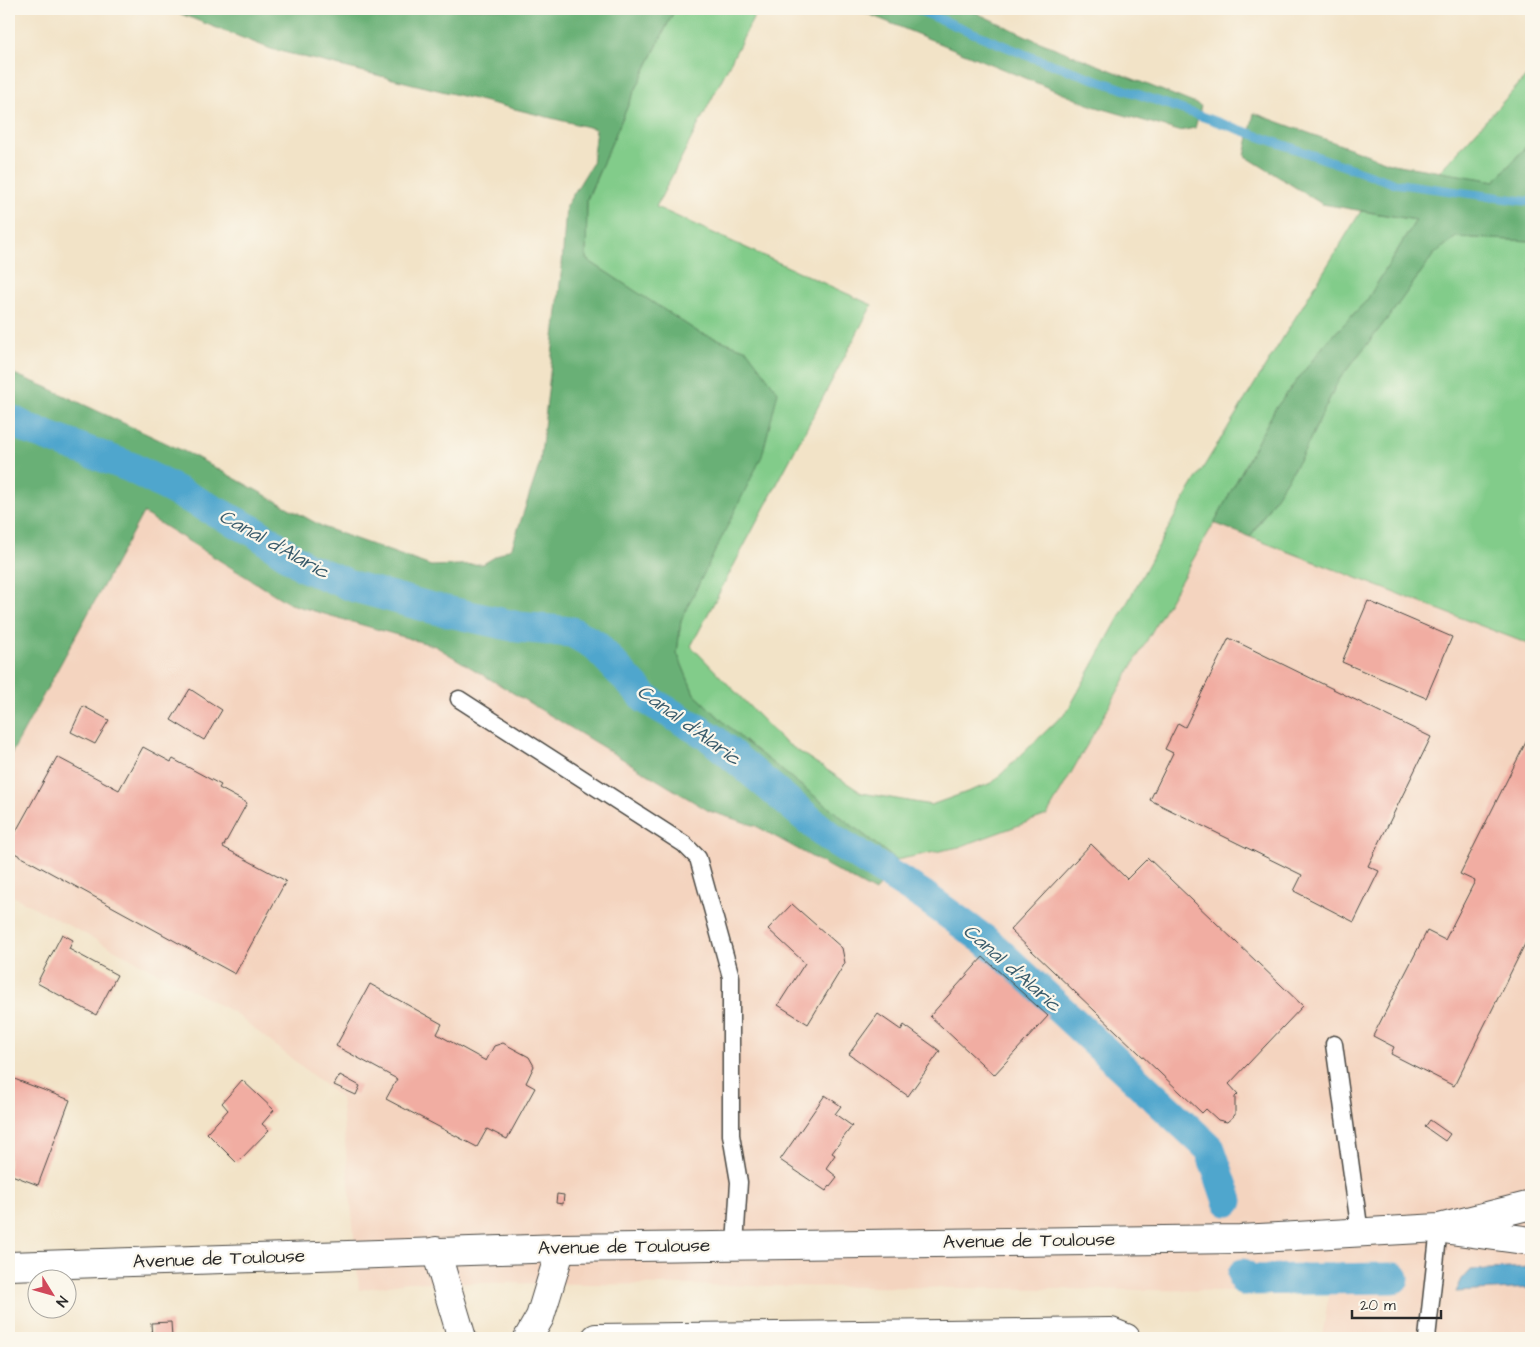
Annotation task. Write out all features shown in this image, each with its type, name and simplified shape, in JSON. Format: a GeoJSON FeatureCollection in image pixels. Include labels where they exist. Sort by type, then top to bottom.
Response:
{"type":"FeatureCollection","features":[{"type":"Feature","properties":{"kind":"main road"},"geometry":{"type":"LineString","coordinates":[[1439,1228],[1531,1206]]}},
{"type":"Feature","properties":{"kind":"main road","name":"Avenue de Toulouse"},"geometry":{"type":"LineString","coordinates":[[9,1266],[561,1248],[1240,1239],[1439,1228]]}},
{"type":"Feature","properties":{"kind":"main road"},"geometry":{"type":"LineString","coordinates":[[1439,1228],[1531,1241]]}},
{"type":"Feature","properties":{"kind":"main road"},"geometry":{"type":"LineString","coordinates":[[528,1338],[540,1318],[561,1248]]}},
{"type":"Feature","properties":{"kind":"main road"},"geometry":{"type":"LineString","coordinates":[[436,1251],[462,1338]]}},
{"type":"Feature","properties":{"kind":"main road"},"geometry":{"type":"LineString","coordinates":[[596,1338],[1111,1332],[1126,1338]]}},
{"type":"Feature","properties":{"kind":"lane"},"geometry":{"type":"LineString","coordinates":[[459,699],[684,844],[698,858],[731,977],[731,1135],[739,1182],[735,1245]]}},
{"type":"Feature","properties":{"kind":"lane"},"geometry":{"type":"LineString","coordinates":[[1334,1044],[1360,1233]]}},
{"type":"Feature","properties":{"kind":"lane"},"geometry":{"type":"LineString","coordinates":[[1423,1335],[1439,1228]]}},
{"type":"Feature","properties":{"kind":"shaded area"},"geometry":{"type":"Polygon","coordinates":[[[143,513],[290,604],[435,646],[709,811],[756,826],[875,892],[896,860],[959,847],[1047,815],[1214,523],[1531,645],[1531,1338],[1322,1338],[1329,1292],[407,1282],[359,1290],[341,1098],[233,1012],[9,894],[9,758],[143,513]]]}},
{"type":"Feature","properties":{"kind":"green space"},"geometry":{"type":"Polygon","coordinates":[[[168,9],[675,9],[629,103],[587,199],[586,259],[698,332],[747,350],[778,392],[762,456],[681,620],[677,653],[694,694],[743,740],[896,860],[875,892],[756,826],[709,811],[435,646],[290,604],[143,513],[9,758],[9,372],[46,387],[196,457],[325,528],[431,566],[483,564],[512,547],[540,463],[562,266],[566,206],[592,164],[596,129],[271,49],[168,9]]]}},
{"type":"Feature","properties":{"kind":"green space"},"geometry":{"type":"Polygon","coordinates":[[[675,9],[758,9],[656,207],[872,305],[691,646],[783,741],[862,793],[931,805],[992,783],[1068,710],[1190,489],[1361,211],[1416,220],[1367,300],[1325,344],[1275,409],[1214,523],[1047,815],[959,847],[896,860],[743,740],[694,694],[677,653],[681,620],[747,350],[698,332],[586,259],[587,200],[629,103],[675,9]]]}},
{"type":"Feature","properties":{"kind":"green space"},"geometry":{"type":"Polygon","coordinates":[[[856,9],[968,9],[1035,40],[1201,106],[1195,128],[1179,131],[1093,106],[856,9]]]}},
{"type":"Feature","properties":{"kind":"green space"},"geometry":{"type":"Polygon","coordinates":[[[1531,71],[1531,141],[1495,181],[1439,172],[1531,71]]]}},
{"type":"Feature","properties":{"kind":"green space"},"geometry":{"type":"Polygon","coordinates":[[[1254,113],[1393,164],[1495,181],[1531,141],[1531,241],[1456,237],[1434,254],[1391,314],[1338,381],[1303,454],[1250,537],[1214,523],[1275,409],[1325,344],[1367,300],[1416,220],[1322,204],[1245,156],[1254,113]]]}},
{"type":"Feature","properties":{"kind":"green space"},"geometry":{"type":"Polygon","coordinates":[[[1456,237],[1531,241],[1531,645],[1250,537],[1303,454],[1338,381],[1391,314],[1434,254],[1456,237]]]}},
{"type":"Feature","properties":{"kind":"water"},"geometry":{"type":"Polygon","coordinates":[[[1531,1267],[1531,1288],[1456,1292],[1462,1279],[1470,1270],[1531,1267]]]}},
{"type":"Feature","properties":{"kind":"building"},"geometry":{"type":"Polygon","coordinates":[[[1368,601],[1452,637],[1426,698],[1342,662],[1368,601]]]}},
{"type":"Feature","properties":{"kind":"building"},"geometry":{"type":"Polygon","coordinates":[[[1229,638],[1431,737],[1368,866],[1379,871],[1354,922],[1294,891],[1302,875],[1150,800],[1173,753],[1165,749],[1178,723],[1185,727],[1229,638]]]}},
{"type":"Feature","properties":{"kind":"building"},"geometry":{"type":"Polygon","coordinates":[[[190,689],[222,710],[204,740],[171,720],[190,689]]]}},
{"type":"Feature","properties":{"kind":"building"},"geometry":{"type":"Polygon","coordinates":[[[83,706],[109,720],[95,744],[71,732],[83,706]]]}},
{"type":"Feature","properties":{"kind":"building"},"geometry":{"type":"Polygon","coordinates":[[[1531,732],[1531,932],[1454,1086],[1391,1054],[1394,1047],[1373,1036],[1427,931],[1445,940],[1475,881],[1460,874],[1531,732]]]}},
{"type":"Feature","properties":{"kind":"building"},"geometry":{"type":"Polygon","coordinates":[[[143,747],[171,762],[173,759],[221,785],[219,788],[247,803],[223,847],[286,881],[235,974],[9,850],[9,844],[57,757],[119,790],[143,747]]]}},
{"type":"Feature","properties":{"kind":"building"},"geometry":{"type":"Polygon","coordinates":[[[1091,844],[1127,879],[1148,858],[1303,1006],[1229,1084],[1238,1094],[1235,1097],[1235,1115],[1227,1122],[1218,1120],[1206,1109],[1202,1113],[1010,930],[1091,844]]]}},
{"type":"Feature","properties":{"kind":"building"},"geometry":{"type":"Polygon","coordinates":[[[792,904],[842,948],[845,963],[808,1024],[778,1005],[805,963],[768,929],[792,904]]]}},
{"type":"Feature","properties":{"kind":"building"},"geometry":{"type":"Polygon","coordinates":[[[62,934],[73,940],[69,949],[117,975],[96,1015],[37,983],[62,934]]]}},
{"type":"Feature","properties":{"kind":"building"},"geometry":{"type":"Polygon","coordinates":[[[983,957],[1048,1016],[994,1075],[930,1016],[983,957]]]}},
{"type":"Feature","properties":{"kind":"building"},"geometry":{"type":"Polygon","coordinates":[[[370,984],[442,1024],[437,1034],[486,1061],[494,1046],[503,1043],[529,1057],[534,1066],[526,1083],[535,1088],[507,1139],[487,1129],[477,1147],[386,1099],[397,1079],[336,1046],[370,984]]]}},
{"type":"Feature","properties":{"kind":"building"},"geometry":{"type":"Polygon","coordinates":[[[878,1014],[901,1030],[904,1025],[940,1051],[908,1096],[849,1054],[878,1014]]]}},
{"type":"Feature","properties":{"kind":"building"},"geometry":{"type":"Polygon","coordinates":[[[340,1075],[360,1086],[356,1095],[334,1085],[340,1075]]]}},
{"type":"Feature","properties":{"kind":"building"},"geometry":{"type":"Polygon","coordinates":[[[9,1077],[70,1100],[38,1185],[9,1174],[9,1077]]]}},
{"type":"Feature","properties":{"kind":"building"},"geometry":{"type":"Polygon","coordinates":[[[242,1080],[274,1110],[262,1124],[269,1130],[237,1163],[207,1133],[228,1110],[222,1103],[242,1080]]]}},
{"type":"Feature","properties":{"kind":"building"},"geometry":{"type":"Polygon","coordinates":[[[825,1095],[841,1106],[835,1114],[852,1126],[832,1153],[835,1155],[826,1168],[837,1177],[826,1191],[780,1160],[825,1095]]]}},
{"type":"Feature","properties":{"kind":"building"},"geometry":{"type":"Polygon","coordinates":[[[1430,1120],[1450,1134],[1445,1141],[1425,1127],[1430,1120]]]}},
{"type":"Feature","properties":{"kind":"building"},"geometry":{"type":"Polygon","coordinates":[[[557,1194],[564,1195],[563,1204],[556,1203],[557,1194]]]}},
{"type":"Feature","properties":{"kind":"building"},"geometry":{"type":"Polygon","coordinates":[[[171,1322],[172,1338],[152,1338],[151,1323],[171,1322]]]}},
{"type":"Feature","properties":{"kind":"waterway"},"geometry":{"type":"LineString","coordinates":[[916,9],[1031,57],[1393,183],[1531,202]]}},
{"type":"Feature","properties":{"kind":"waterway","name":"Canal d'Alaric"},"geometry":{"type":"LineString","coordinates":[[9,419],[28,429],[130,467],[257,533],[305,567],[355,587],[432,608],[518,627],[572,632],[595,645],[646,699],[709,736],[831,838],[924,896],[990,944],[1210,1149],[1228,1201]]}},
{"type":"Feature","properties":{"kind":"waterway","name":"Canal d'Alaric"},"geometry":{"type":"LineString","coordinates":[[1243,1274],[1244,1280],[1394,1278]]}}]}
